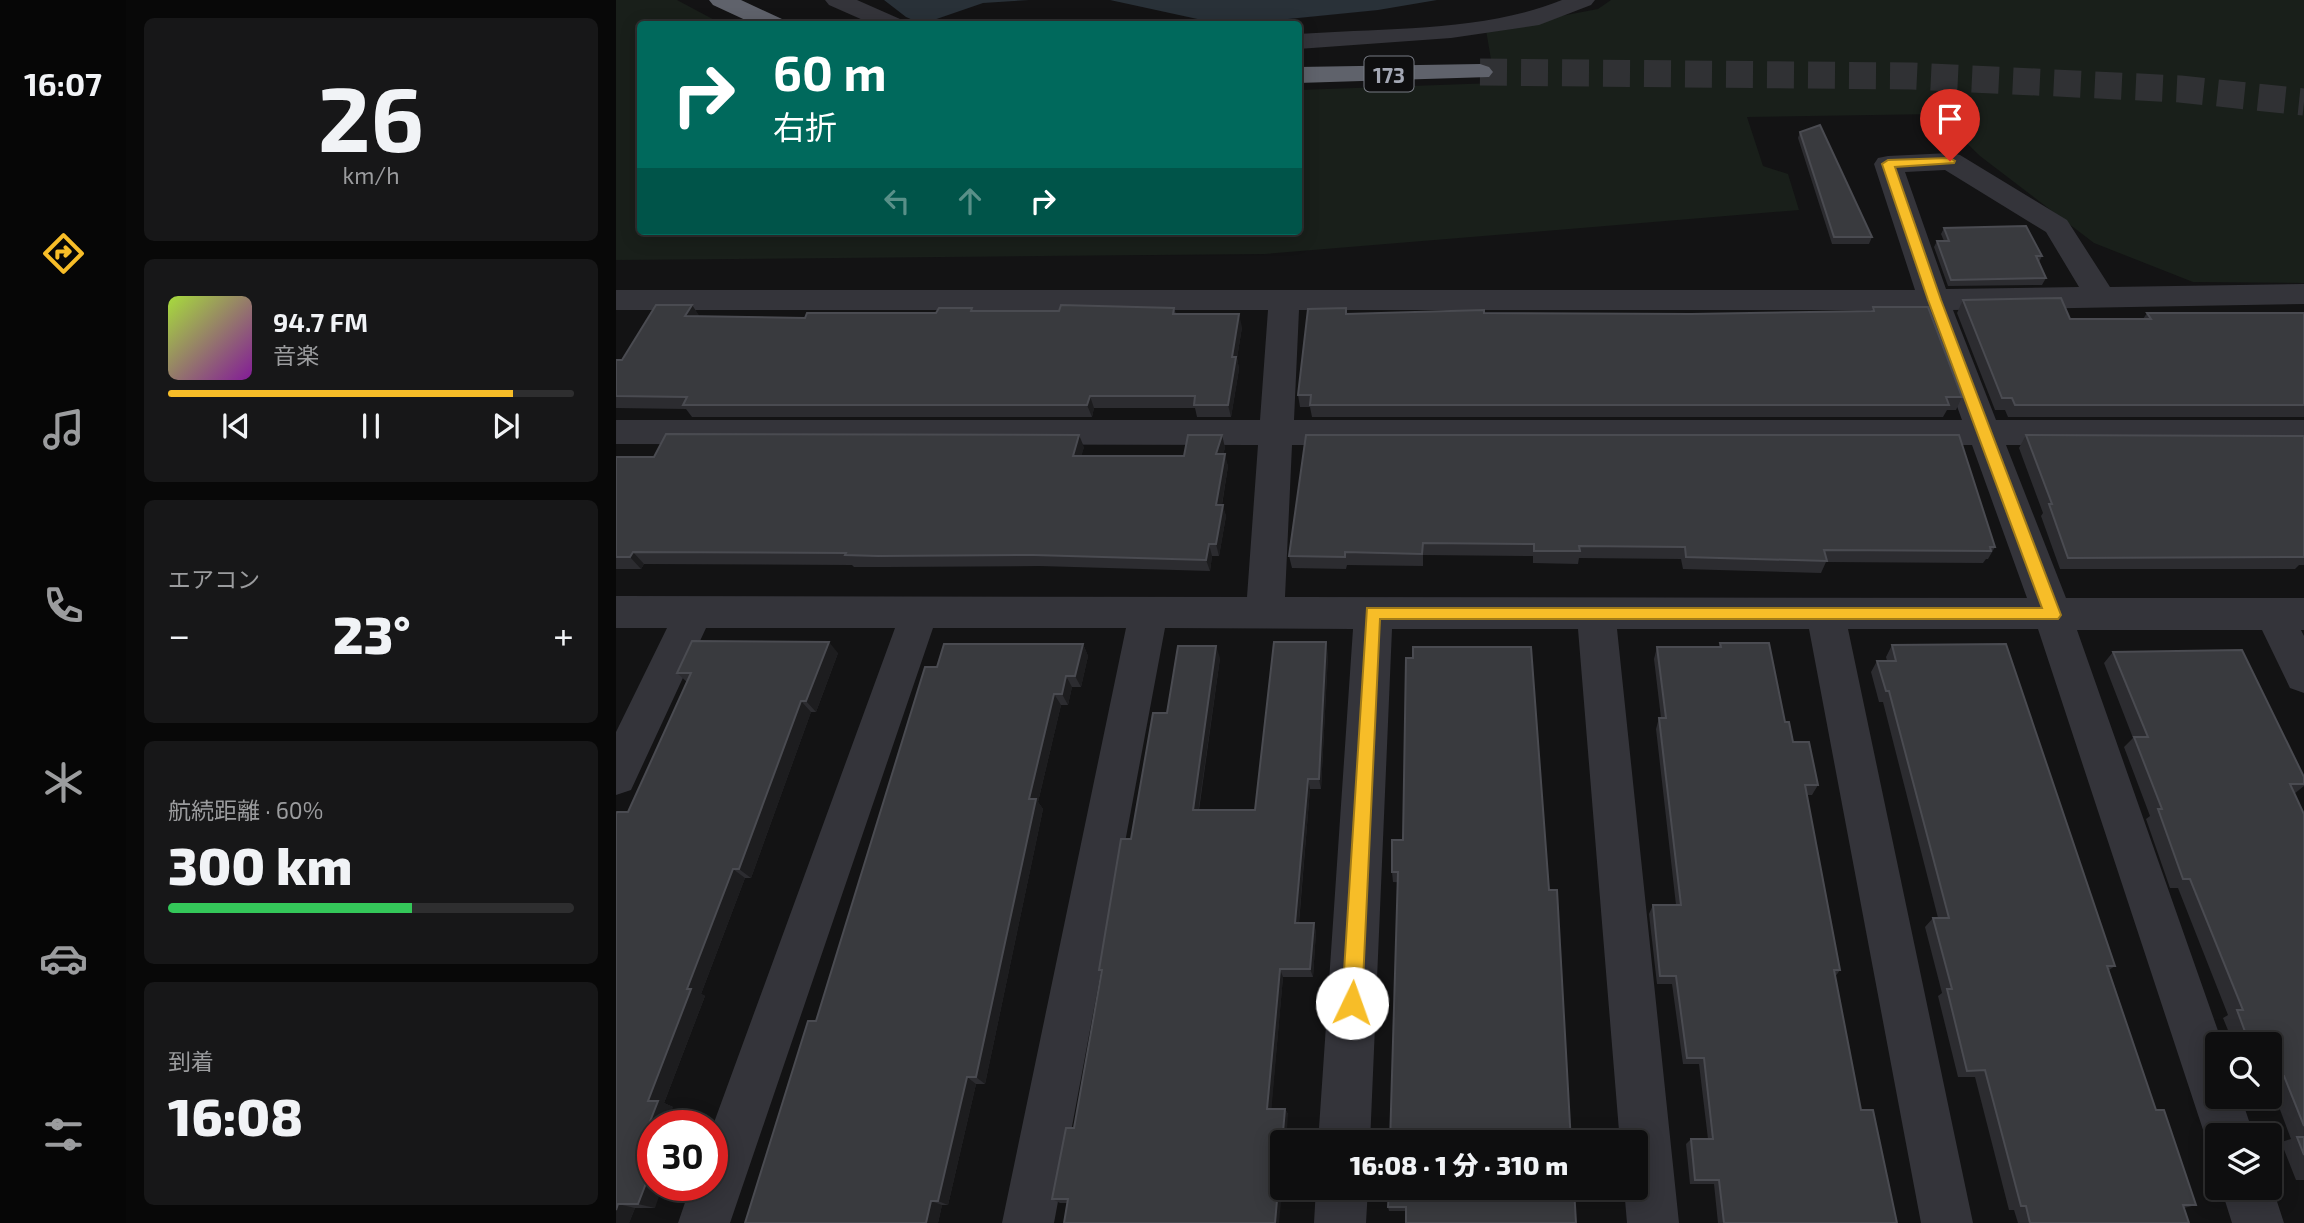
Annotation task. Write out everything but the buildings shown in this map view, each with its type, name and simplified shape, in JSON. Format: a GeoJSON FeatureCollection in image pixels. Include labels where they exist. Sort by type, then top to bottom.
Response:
{"type":"FeatureCollection","features":[{"type":"Feature","properties":{"kind":"highway"},"geometry":{"type":"LineString","coordinates":[[721,0],[766,21]]}},
{"type":"Feature","properties":{"kind":"highway","name":"173"},"geometry":{"type":"LineString","coordinates":[[1302,75],[1480,72]]}},
{"type":"Feature","properties":{"kind":"street"},"geometry":{"type":"LineString","coordinates":[[837,0],[884,21]]}},
{"type":"Feature","properties":{"kind":"street"},"geometry":{"type":"LineString","coordinates":[[1302,42],[1451,31],[1539,18],[1583,0]]}},
{"type":"Feature","properties":{"kind":"street"},"geometry":{"type":"LineString","coordinates":[[2100,296],[2057,226],[1950,161],[1888,164],[1934,300],[2053,615],[2225,1123]]}},
{"type":"Feature","properties":{"kind":"street"},"geometry":{"type":"LineString","coordinates":[[622,309],[1284,301],[1934,300],[2304,294]]}},
{"type":"Feature","properties":{"kind":"street"},"geometry":{"type":"LineString","coordinates":[[1265,611],[1284,301]]}},
{"type":"Feature","properties":{"kind":"street"},"geometry":{"type":"LineString","coordinates":[[616,432],[1987,435],[2304,433]]}},
{"type":"Feature","properties":{"kind":"street"},"geometry":{"type":"LineString","coordinates":[[616,612],[2289,614],[2304,676]]}},
{"type":"Feature","properties":{"kind":"street"},"geometry":{"type":"LineString","coordinates":[[1345,1130],[1373,612]]}},
{"type":"Feature","properties":{"kind":"street"},"geometry":{"type":"LineString","coordinates":[[616,776],[694,613]]}},
{"type":"Feature","properties":{"kind":"street"},"geometry":{"type":"LineString","coordinates":[[704,1223],[919,614]]}},
{"type":"Feature","properties":{"kind":"street"},"geometry":{"type":"LineString","coordinates":[[1028,1223],[1148,614]]}},
{"type":"Feature","properties":{"kind":"street"},"geometry":{"type":"LineString","coordinates":[[1596,614],[1653,1223]]}},
{"type":"Feature","properties":{"kind":"street"},"geometry":{"type":"LineString","coordinates":[[1825,614],[1947,1223]]}},
{"type":"Feature","properties":{"kind":"street"},"geometry":{"type":"LineString","coordinates":[[1340,1223],[1341,1200]]}},
{"type":"Feature","properties":{"kind":"street"},"geometry":{"type":"LineString","coordinates":[[2251,1200],[2258,1223]]}},
{"type":"Feature","properties":{"kind":"shaded area"},"geometry":{"type":"Polygon","coordinates":[[[616,0],[677,0],[716,21],[637,21],[637,235],[1302,235],[1302,90],[1495,83],[1486,30],[1598,9],[1611,0],[2304,0],[2304,283],[2193,282],[2094,243],[1980,156],[1937,114],[1747,117],[1763,166],[1788,174],[1799,210],[1265,254],[616,260],[616,0]]]}},
{"type":"Feature","properties":{"kind":"shaded area"},"geometry":{"type":"Polygon","coordinates":[[[884,0],[1029,0],[983,3],[931,21],[915,21],[884,0]]]}},
{"type":"Feature","properties":{"kind":"shaded area"},"geometry":{"type":"Polygon","coordinates":[[[1110,0],[1437,0],[1378,10],[1278,20],[1202,20],[1110,0]]]}},
{"type":"Feature","properties":{"kind":"tunnel"},"geometry":{"type":"LineString","coordinates":[[1480,72],[1912,76],[2180,89],[2304,102]]}},
{"type":"Feature","properties":{"kind":"route"},"geometry":{"type":"LineString","coordinates":[[1352,1003],[1373,612],[2053,615],[1934,300],[1888,164],[1950,161]]}}]}
